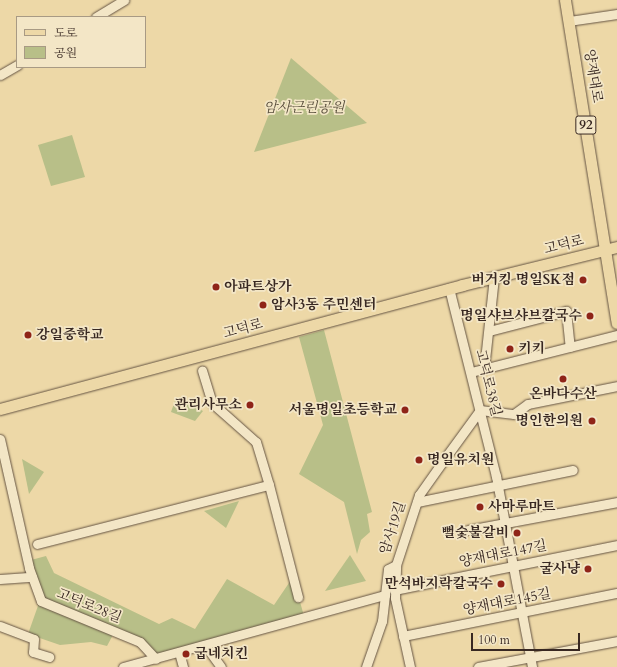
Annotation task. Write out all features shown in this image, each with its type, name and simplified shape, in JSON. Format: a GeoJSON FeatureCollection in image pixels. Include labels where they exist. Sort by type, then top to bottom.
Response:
{"type":"FeatureCollection","features":[{"type":"Feature","properties":{"kind":"main road","name":"양재대로"},"geometry":{"type":"LineString","coordinates":[[565,0],[617,323]]}},
{"type":"Feature","properties":{"kind":"main road","name":"고덕로"},"geometry":{"type":"LineString","coordinates":[[0,409],[449,288],[617,247]]}},
{"type":"Feature","properties":{"kind":"street"},"geometry":{"type":"LineString","coordinates":[[98,16],[124,0]]}},
{"type":"Feature","properties":{"kind":"street"},"geometry":{"type":"LineString","coordinates":[[569,21],[617,14]]}},
{"type":"Feature","properties":{"kind":"street"},"geometry":{"type":"LineString","coordinates":[[0,75],[16,66]]}},
{"type":"Feature","properties":{"kind":"street"},"geometry":{"type":"LineString","coordinates":[[484,369],[494,277]]}},
{"type":"Feature","properties":{"kind":"street","name":"고덕로38길"},"geometry":{"type":"LineString","coordinates":[[449,288],[498,486],[532,667]]}},
{"type":"Feature","properties":{"kind":"street"},"geometry":{"type":"LineString","coordinates":[[489,331],[566,311],[570,347]]}},
{"type":"Feature","properties":{"kind":"street"},"geometry":{"type":"LineString","coordinates":[[471,372],[617,335]]}},
{"type":"Feature","properties":{"kind":"street"},"geometry":{"type":"LineString","coordinates":[[202,371],[212,403],[256,442],[269,485],[298,597]]}},
{"type":"Feature","properties":{"kind":"street"},"geometry":{"type":"LineString","coordinates":[[480,410],[514,414],[528,404],[617,386]]}},
{"type":"Feature","properties":{"kind":"street","name":"암사19길"},"geometry":{"type":"LineString","coordinates":[[366,667],[382,621],[388,569],[396,565],[417,502],[480,410]]}},
{"type":"Feature","properties":{"kind":"street","name":"고덕로28길"},"geometry":{"type":"LineString","coordinates":[[0,439],[2,472],[32,577],[41,601],[140,642],[153,664]]}},
{"type":"Feature","properties":{"kind":"street"},"geometry":{"type":"LineString","coordinates":[[417,502],[573,470]]}},
{"type":"Feature","properties":{"kind":"street"},"geometry":{"type":"LineString","coordinates":[[37,544],[269,485]]}},
{"type":"Feature","properties":{"kind":"street"},"geometry":{"type":"LineString","coordinates":[[468,530],[617,502]]}},
{"type":"Feature","properties":{"kind":"street","name":"양재대로147길"},"geometry":{"type":"LineString","coordinates":[[394,590],[617,545]]}},
{"type":"Feature","properties":{"kind":"street"},"geometry":{"type":"LineString","coordinates":[[396,565],[394,590],[410,667]]}},
{"type":"Feature","properties":{"kind":"street"},"geometry":{"type":"LineString","coordinates":[[0,579],[32,577]]}},
{"type":"Feature","properties":{"kind":"street","name":"양재대로145길"},"geometry":{"type":"LineString","coordinates":[[403,636],[617,593]]}},
{"type":"Feature","properties":{"kind":"street"},"geometry":{"type":"LineString","coordinates":[[123,667],[153,664],[179,652],[385,595]]}},
{"type":"Feature","properties":{"kind":"street"},"geometry":{"type":"LineString","coordinates":[[0,626],[34,638],[33,652],[49,657]]}},
{"type":"Feature","properties":{"kind":"street"},"geometry":{"type":"LineString","coordinates":[[478,667],[617,641]]}},
{"type":"Feature","properties":{"kind":"street"},"geometry":{"type":"LineString","coordinates":[[205,645],[221,667]]}},
{"type":"Feature","properties":{"kind":"street"},"geometry":{"type":"LineString","coordinates":[[179,652],[183,667]]}},
{"type":"Feature","properties":{"kind":"green space","name":"암사근린공원"},"geometry":{"type":"Polygon","coordinates":[[[291,58],[367,123],[254,152],[291,58]]]}},
{"type":"Feature","properties":{"kind":"green space"},"geometry":{"type":"Polygon","coordinates":[[[72,135],[85,177],[51,186],[38,145],[72,135]]]}},
{"type":"Feature","properties":{"kind":"green space"},"geometry":{"type":"Polygon","coordinates":[[[324,330],[372,512],[367,514],[370,532],[361,540],[357,554],[344,502],[299,474],[323,425],[299,337],[324,330]]]}},
{"type":"Feature","properties":{"kind":"green space"},"geometry":{"type":"Polygon","coordinates":[[[176,398],[203,411],[195,421],[171,412],[176,398]]]}},
{"type":"Feature","properties":{"kind":"green space"},"geometry":{"type":"Polygon","coordinates":[[[22,459],[44,472],[29,494],[22,459]]]}},
{"type":"Feature","properties":{"kind":"green space"},"geometry":{"type":"Polygon","coordinates":[[[239,501],[226,528],[204,511],[239,501]]]}},
{"type":"Feature","properties":{"kind":"green space"},"geometry":{"type":"Polygon","coordinates":[[[350,555],[366,581],[325,591],[350,555]]]}},
{"type":"Feature","properties":{"kind":"green space"},"geometry":{"type":"Polygon","coordinates":[[[46,556],[54,573],[159,624],[172,618],[195,629],[227,579],[274,605],[293,577],[304,616],[156,659],[140,642],[41,601],[31,560],[46,556]]]}},
{"type":"Feature","properties":{"kind":"green space"},"geometry":{"type":"Polygon","coordinates":[[[39,603],[114,633],[107,646],[91,642],[60,645],[28,634],[39,603]]]}},
{"type":"Feature","properties":{"kind":"place","name":"버거킹 명일SK점"},"geometry":{"type":"Point","coordinates":[583,280]}},
{"type":"Feature","properties":{"kind":"place","name":"아파트상가"},"geometry":{"type":"Point","coordinates":[216,287]}},
{"type":"Feature","properties":{"kind":"place","name":"암사3동 주민센터"},"geometry":{"type":"Point","coordinates":[263,305]}},
{"type":"Feature","properties":{"kind":"place","name":"명일샤브샤브칼국수"},"geometry":{"type":"Point","coordinates":[590,316]}},
{"type":"Feature","properties":{"kind":"place","name":"강일중학교"},"geometry":{"type":"Point","coordinates":[28,335]}},
{"type":"Feature","properties":{"kind":"place","name":"키키"},"geometry":{"type":"Point","coordinates":[510,349]}},
{"type":"Feature","properties":{"kind":"place","name":"온바다수산"},"geometry":{"type":"Point","coordinates":[563,379]}},
{"type":"Feature","properties":{"kind":"place","name":"관리사무소"},"geometry":{"type":"Point","coordinates":[250,405]}},
{"type":"Feature","properties":{"kind":"place","name":"서울명일초등학교"},"geometry":{"type":"Point","coordinates":[405,410]}},
{"type":"Feature","properties":{"kind":"place","name":"명인한의원"},"geometry":{"type":"Point","coordinates":[592,421]}},
{"type":"Feature","properties":{"kind":"place","name":"명일유치원"},"geometry":{"type":"Point","coordinates":[419,460]}},
{"type":"Feature","properties":{"kind":"place","name":"사마루마트"},"geometry":{"type":"Point","coordinates":[480,507]}},
{"type":"Feature","properties":{"kind":"place","name":"뻘숯불갈비"},"geometry":{"type":"Point","coordinates":[517,533]}},
{"type":"Feature","properties":{"kind":"place","name":"굴사냥"},"geometry":{"type":"Point","coordinates":[588,569]}},
{"type":"Feature","properties":{"kind":"place","name":"만석바지락칼국수"},"geometry":{"type":"Point","coordinates":[501,584]}},
{"type":"Feature","properties":{"kind":"place","name":"굽네치킨"},"geometry":{"type":"Point","coordinates":[186,654]}}]}
